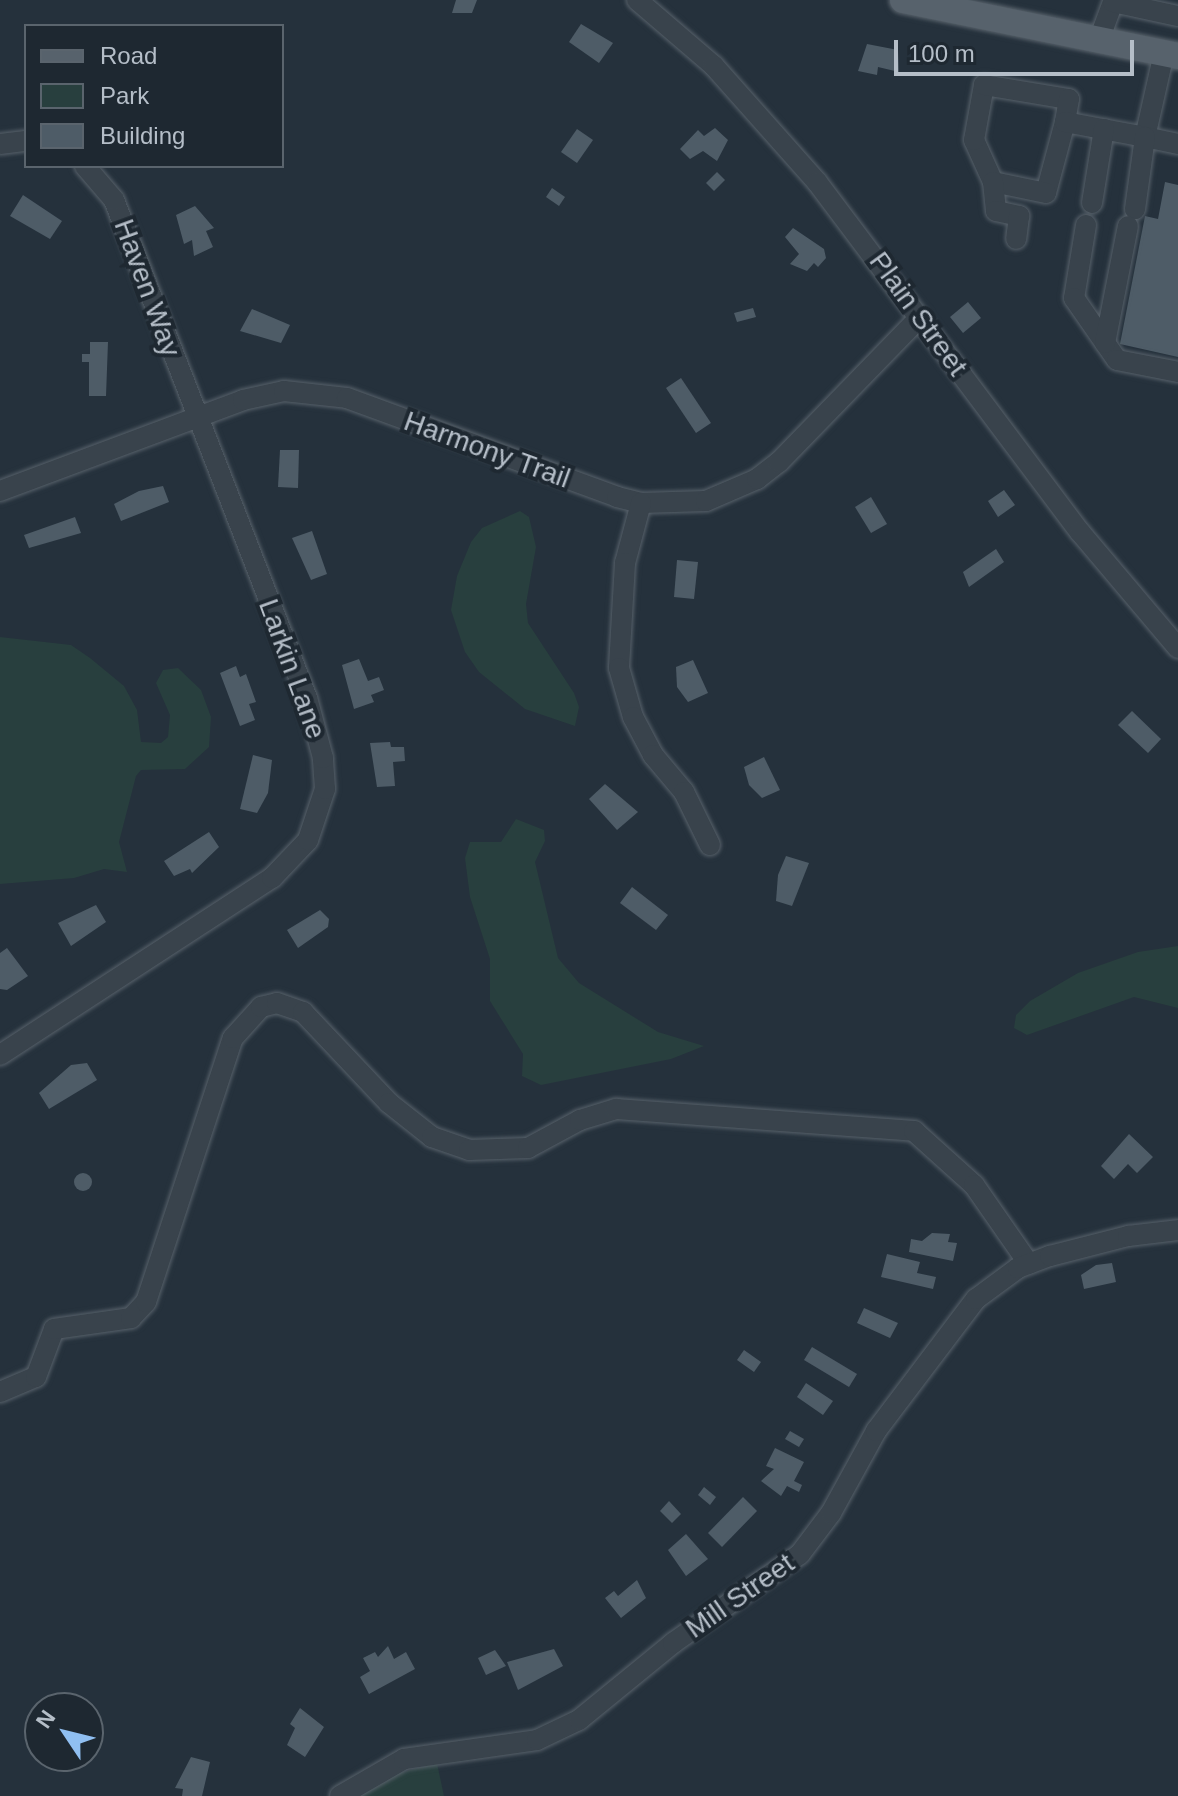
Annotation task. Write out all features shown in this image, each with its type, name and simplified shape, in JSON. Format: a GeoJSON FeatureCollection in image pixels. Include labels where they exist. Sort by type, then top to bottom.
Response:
{"type":"FeatureCollection","features":[{"type":"Feature","properties":{"kind":"main road"},"geometry":{"type":"LineString","coordinates":[[903,0],[1171,54]]}},
{"type":"Feature","properties":{"kind":"street","name":"Plain Street"},"geometry":{"type":"LineString","coordinates":[[637,0],[706,58],[750,104],[847,218],[1080,532],[1178,648]]}},
{"type":"Feature","properties":{"kind":"street"},"geometry":{"type":"LineString","coordinates":[[1099,40],[1109,1],[1178,16]]}},
{"type":"Feature","properties":{"kind":"street"},"geometry":{"type":"LineString","coordinates":[[1105,343],[1145,137],[1171,54]]}},
{"type":"Feature","properties":{"kind":"street"},"geometry":{"type":"LineString","coordinates":[[993,182],[1046,193],[1069,99],[984,85],[974,140],[993,182],[996,211],[1019,216],[1016,239]]}},
{"type":"Feature","properties":{"kind":"street"},"geometry":{"type":"LineString","coordinates":[[1065,122],[1178,144]]}},
{"type":"Feature","properties":{"kind":"street"},"geometry":{"type":"LineString","coordinates":[[1092,203],[1104,129]]}},
{"type":"Feature","properties":{"kind":"street"},"geometry":{"type":"LineString","coordinates":[[0,144],[24,141]]}},
{"type":"Feature","properties":{"kind":"street","name":"Haven Way"},"geometry":{"type":"LineString","coordinates":[[87,168],[114,200],[196,418]]}},
{"type":"Feature","properties":{"kind":"street"},"geometry":{"type":"LineString","coordinates":[[1086,225],[1074,298],[1117,360],[1178,372]]}},
{"type":"Feature","properties":{"kind":"street","name":"Harmony Trail"},"geometry":{"type":"LineString","coordinates":[[0,491],[196,418],[284,391],[347,398],[641,503],[706,501],[757,479],[832,413],[920,317]]}},
{"type":"Feature","properties":{"kind":"street","name":"Larkin Lane"},"geometry":{"type":"LineString","coordinates":[[0,1055],[272,878],[308,840],[321,814],[323,758],[307,698],[196,418]]}},
{"type":"Feature","properties":{"kind":"street"},"geometry":{"type":"LineString","coordinates":[[641,503],[625,563],[619,668],[633,717],[653,755],[684,792],[710,845]]}},
{"type":"Feature","properties":{"kind":"street"},"geometry":{"type":"LineString","coordinates":[[0,1392],[36,1377],[54,1329],[101,1326],[131,1318],[146,1302],[233,1038],[261,1007],[277,1003],[303,1012],[389,1103],[432,1137],[469,1150],[528,1148],[580,1120],[616,1109],[914,1131],[974,1185],[1029,1264]]}},
{"type":"Feature","properties":{"kind":"street","name":"Mill Street"},"geometry":{"type":"LineString","coordinates":[[340,1796],[404,1759],[537,1740],[601,1705],[673,1643],[762,1586],[816,1536],[876,1431],[956,1319],[1029,1264],[1088,1245],[1178,1230]]}},
{"type":"Feature","properties":{"kind":"green space"},"geometry":{"type":"Polygon","coordinates":[[[520,511],[529,517],[536,547],[526,604],[528,623],[574,693],[579,707],[575,726],[525,709],[479,672],[465,652],[451,610],[457,576],[471,542],[482,528],[520,511]]]}},
{"type":"Feature","properties":{"kind":"green space"},"geometry":{"type":"Polygon","coordinates":[[[0,637],[71,645],[90,658],[124,686],[137,710],[141,742],[161,743],[168,737],[170,715],[156,683],[163,670],[178,668],[201,690],[211,717],[209,747],[185,769],[141,770],[136,776],[119,842],[127,872],[104,869],[74,878],[0,884],[0,637]]]}},
{"type":"Feature","properties":{"kind":"green space"},"geometry":{"type":"Polygon","coordinates":[[[516,819],[544,830],[545,841],[535,862],[558,958],[579,983],[658,1032],[704,1046],[671,1059],[541,1085],[522,1076],[523,1054],[490,1001],[490,959],[470,897],[465,858],[470,842],[501,842],[516,819]]]}},
{"type":"Feature","properties":{"kind":"green space"},"geometry":{"type":"Polygon","coordinates":[[[1178,946],[1178,1008],[1134,997],[1027,1035],[1014,1028],[1016,1015],[1030,1001],[1078,973],[1138,952],[1178,946]]]}},
{"type":"Feature","properties":{"kind":"green space"},"geometry":{"type":"Polygon","coordinates":[[[437,1763],[444,1796],[358,1796],[395,1774],[437,1763]]]}},
{"type":"Feature","properties":{"kind":"building"},"geometry":{"type":"Polygon","coordinates":[[[456,0],[477,0],[472,13],[452,13],[456,0]]]}},
{"type":"Feature","properties":{"kind":"building"},"geometry":{"type":"Polygon","coordinates":[[[581,24],[613,43],[599,63],[569,42],[581,24]]]}},
{"type":"Feature","properties":{"kind":"building"},"geometry":{"type":"Polygon","coordinates":[[[867,44],[898,50],[899,72],[878,67],[877,75],[858,71],[867,44]]]}},
{"type":"Feature","properties":{"kind":"building"},"geometry":{"type":"Polygon","coordinates":[[[715,128],[728,140],[717,161],[703,151],[690,159],[680,149],[698,130],[704,136],[715,128]]]}},
{"type":"Feature","properties":{"kind":"building"},"geometry":{"type":"Polygon","coordinates":[[[577,129],[593,140],[577,163],[561,152],[577,129]]]}},
{"type":"Feature","properties":{"kind":"building"},"geometry":{"type":"Polygon","coordinates":[[[717,172],[725,180],[714,191],[706,183],[717,172]]]}},
{"type":"Feature","properties":{"kind":"building"},"geometry":{"type":"Polygon","coordinates":[[[1165,182],[1178,185],[1178,357],[1120,344],[1145,216],[1158,219],[1165,182]]]}},
{"type":"Feature","properties":{"kind":"building"},"geometry":{"type":"Polygon","coordinates":[[[552,188],[565,197],[559,206],[546,197],[552,188]]]}},
{"type":"Feature","properties":{"kind":"building"},"geometry":{"type":"Polygon","coordinates":[[[23,195],[62,221],[50,239],[10,216],[23,195]]]}},
{"type":"Feature","properties":{"kind":"building"},"geometry":{"type":"Polygon","coordinates":[[[195,206],[214,228],[206,231],[213,247],[194,256],[192,240],[184,244],[176,215],[195,206]]]}},
{"type":"Feature","properties":{"kind":"building"},"geometry":{"type":"Polygon","coordinates":[[[793,228],[824,249],[826,258],[818,267],[814,263],[807,271],[790,264],[799,254],[785,237],[793,228]]]}},
{"type":"Feature","properties":{"kind":"building"},"geometry":{"type":"Polygon","coordinates":[[[968,302],[981,318],[963,333],[950,317],[968,302]]]}},
{"type":"Feature","properties":{"kind":"building"},"geometry":{"type":"Polygon","coordinates":[[[753,308],[756,317],[737,322],[734,313],[753,308]]]}},
{"type":"Feature","properties":{"kind":"building"},"geometry":{"type":"Polygon","coordinates":[[[252,309],[290,325],[281,343],[240,331],[252,309]]]}},
{"type":"Feature","properties":{"kind":"building"},"geometry":{"type":"Polygon","coordinates":[[[90,342],[108,342],[106,396],[89,396],[89,362],[82,362],[82,354],[90,354],[90,342]]]}},
{"type":"Feature","properties":{"kind":"building"},"geometry":{"type":"Polygon","coordinates":[[[681,378],[711,423],[696,433],[666,388],[681,378]]]}},
{"type":"Feature","properties":{"kind":"building"},"geometry":{"type":"Polygon","coordinates":[[[280,450],[299,450],[298,488],[278,487],[280,450]]]}},
{"type":"Feature","properties":{"kind":"building"},"geometry":{"type":"Polygon","coordinates":[[[163,486],[169,502],[121,521],[114,504],[139,491],[163,486]]]}},
{"type":"Feature","properties":{"kind":"building"},"geometry":{"type":"Polygon","coordinates":[[[1004,490],[1015,505],[998,517],[988,501],[1004,490]]]}},
{"type":"Feature","properties":{"kind":"building"},"geometry":{"type":"Polygon","coordinates":[[[871,497],[887,524],[871,533],[855,507],[871,497]]]}},
{"type":"Feature","properties":{"kind":"building"},"geometry":{"type":"Polygon","coordinates":[[[75,517],[81,533],[29,548],[24,535],[75,517]]]}},
{"type":"Feature","properties":{"kind":"building"},"geometry":{"type":"Polygon","coordinates":[[[312,531],[327,574],[311,580],[292,538],[312,531]]]}},
{"type":"Feature","properties":{"kind":"building"},"geometry":{"type":"Polygon","coordinates":[[[996,549],[1004,562],[969,587],[963,572],[996,549]]]}},
{"type":"Feature","properties":{"kind":"building"},"geometry":{"type":"Polygon","coordinates":[[[677,560],[698,562],[694,599],[674,597],[677,560]]]}},
{"type":"Feature","properties":{"kind":"building"},"geometry":{"type":"Polygon","coordinates":[[[359,659],[368,681],[379,677],[384,690],[371,695],[374,702],[354,709],[342,665],[359,659]]]}},
{"type":"Feature","properties":{"kind":"building"},"geometry":{"type":"Polygon","coordinates":[[[693,660],[708,693],[688,702],[677,687],[676,667],[693,660]]]}},
{"type":"Feature","properties":{"kind":"building"},"geometry":{"type":"Polygon","coordinates":[[[236,666],[240,677],[246,674],[256,702],[249,704],[255,720],[240,726],[220,673],[236,666]]]}},
{"type":"Feature","properties":{"kind":"building"},"geometry":{"type":"Polygon","coordinates":[[[1132,711],[1161,739],[1148,753],[1118,725],[1132,711]]]}},
{"type":"Feature","properties":{"kind":"building"},"geometry":{"type":"Polygon","coordinates":[[[390,742],[391,747],[404,747],[405,761],[393,762],[395,786],[377,787],[370,743],[390,742]]]}},
{"type":"Feature","properties":{"kind":"building"},"geometry":{"type":"Polygon","coordinates":[[[253,755],[272,760],[268,793],[257,813],[240,809],[253,755]]]}},
{"type":"Feature","properties":{"kind":"building"},"geometry":{"type":"Polygon","coordinates":[[[764,757],[780,790],[762,798],[749,785],[744,767],[764,757]]]}},
{"type":"Feature","properties":{"kind":"building"},"geometry":{"type":"Polygon","coordinates":[[[605,784],[638,812],[617,830],[589,799],[605,784]]]}},
{"type":"Feature","properties":{"kind":"building"},"geometry":{"type":"Polygon","coordinates":[[[209,832],[219,847],[192,873],[190,869],[174,876],[164,861],[209,832]]]}},
{"type":"Feature","properties":{"kind":"building"},"geometry":{"type":"Polygon","coordinates":[[[786,856],[809,863],[792,906],[776,901],[778,875],[786,856]]]}},
{"type":"Feature","properties":{"kind":"building"},"geometry":{"type":"Polygon","coordinates":[[[632,887],[668,915],[656,930],[620,903],[632,887]]]}},
{"type":"Feature","properties":{"kind":"building"},"geometry":{"type":"Polygon","coordinates":[[[96,905],[106,922],[71,946],[58,923],[96,905]]]}},
{"type":"Feature","properties":{"kind":"building"},"geometry":{"type":"Polygon","coordinates":[[[320,910],[329,919],[328,927],[298,948],[287,930],[320,910]]]}},
{"type":"Feature","properties":{"kind":"building"},"geometry":{"type":"Polygon","coordinates":[[[7,948],[28,976],[7,990],[0,989],[0,953],[7,948]]]}},
{"type":"Feature","properties":{"kind":"building"},"geometry":{"type":"Polygon","coordinates":[[[87,1063],[97,1080],[49,1109],[39,1093],[71,1065],[87,1063]]]}},
{"type":"Feature","properties":{"kind":"building"},"geometry":{"type":"Polygon","coordinates":[[[1129,1134],[1153,1157],[1137,1173],[1128,1164],[1114,1179],[1101,1166],[1129,1134]]]}},
{"type":"Feature","properties":{"kind":"building"},"geometry":{"type":"Polygon","coordinates":[[[83,1173],[92,1182],[83,1191],[74,1182],[83,1173]]]}},
{"type":"Feature","properties":{"kind":"building"},"geometry":{"type":"Polygon","coordinates":[[[932,1233],[950,1234],[948,1242],[957,1243],[953,1261],[909,1252],[911,1239],[922,1241],[932,1233]]]}},
{"type":"Feature","properties":{"kind":"building"},"geometry":{"type":"Polygon","coordinates":[[[887,1254],[920,1262],[917,1273],[936,1277],[933,1289],[881,1277],[887,1254]]]}},
{"type":"Feature","properties":{"kind":"building"},"geometry":{"type":"Polygon","coordinates":[[[1112,1263],[1116,1282],[1084,1289],[1081,1275],[1096,1265],[1112,1263]]]}},
{"type":"Feature","properties":{"kind":"building"},"geometry":{"type":"Polygon","coordinates":[[[864,1308],[898,1323],[890,1338],[857,1323],[864,1308]]]}},
{"type":"Feature","properties":{"kind":"building"},"geometry":{"type":"Polygon","coordinates":[[[812,1347],[857,1374],[849,1387],[804,1360],[812,1347]]]}},
{"type":"Feature","properties":{"kind":"building"},"geometry":{"type":"Polygon","coordinates":[[[744,1350],[761,1362],[754,1372],[737,1360],[744,1350]]]}},
{"type":"Feature","properties":{"kind":"building"},"geometry":{"type":"Polygon","coordinates":[[[806,1383],[833,1401],[823,1415],[797,1397],[806,1383]]]}},
{"type":"Feature","properties":{"kind":"building"},"geometry":{"type":"Polygon","coordinates":[[[790,1431],[804,1439],[799,1447],[785,1439],[790,1431]]]}},
{"type":"Feature","properties":{"kind":"building"},"geometry":{"type":"Polygon","coordinates":[[[775,1448],[804,1462],[794,1481],[802,1485],[799,1492],[787,1486],[781,1496],[761,1481],[774,1469],[766,1466],[775,1448]]]}},
{"type":"Feature","properties":{"kind":"building"},"geometry":{"type":"Polygon","coordinates":[[[704,1487],[716,1497],[710,1505],[698,1495],[704,1487]]]}},
{"type":"Feature","properties":{"kind":"building"},"geometry":{"type":"Polygon","coordinates":[[[743,1497],[757,1511],[722,1547],[708,1533],[743,1497]]]}},
{"type":"Feature","properties":{"kind":"building"},"geometry":{"type":"Polygon","coordinates":[[[669,1501],[681,1514],[672,1523],[660,1511],[669,1501]]]}},
{"type":"Feature","properties":{"kind":"building"},"geometry":{"type":"Polygon","coordinates":[[[686,1534],[708,1559],[686,1576],[668,1550],[686,1534]]]}},
{"type":"Feature","properties":{"kind":"building"},"geometry":{"type":"Polygon","coordinates":[[[637,1580],[646,1598],[621,1618],[605,1598],[614,1591],[618,1596],[637,1580]]]}},
{"type":"Feature","properties":{"kind":"building"},"geometry":{"type":"Polygon","coordinates":[[[388,1646],[394,1659],[406,1652],[415,1669],[369,1694],[360,1677],[370,1671],[363,1658],[375,1652],[378,1657],[388,1646]]]}},
{"type":"Feature","properties":{"kind":"building"},"geometry":{"type":"Polygon","coordinates":[[[554,1649],[563,1666],[518,1690],[507,1662],[554,1649]]]}},
{"type":"Feature","properties":{"kind":"building"},"geometry":{"type":"Polygon","coordinates":[[[495,1650],[506,1666],[486,1675],[478,1658],[495,1650]]]}},
{"type":"Feature","properties":{"kind":"building"},"geometry":{"type":"Polygon","coordinates":[[[300,1708],[324,1727],[305,1757],[287,1745],[295,1728],[290,1724],[300,1708]]]}},
{"type":"Feature","properties":{"kind":"building"},"geometry":{"type":"Polygon","coordinates":[[[191,1757],[210,1762],[202,1796],[182,1796],[183,1789],[175,1788],[191,1757]]]}}]}
